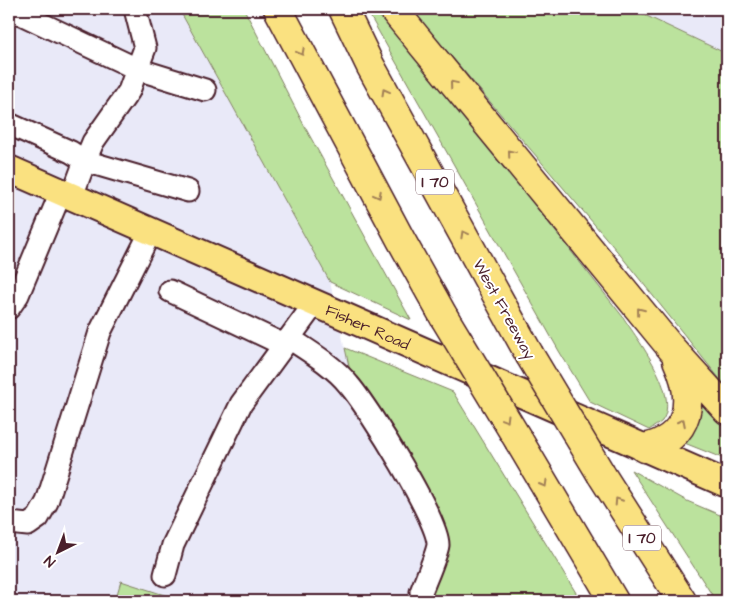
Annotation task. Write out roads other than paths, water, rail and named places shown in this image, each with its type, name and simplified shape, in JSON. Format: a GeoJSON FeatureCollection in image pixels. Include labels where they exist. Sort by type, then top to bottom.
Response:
{"type":"FeatureCollection","features":[{"type":"Feature","properties":{"kind":"highway"},"geometry":{"type":"LineString","coordinates":[[278,9],[444,317],[614,601]]}},
{"type":"Feature","properties":{"kind":"highway","name":"West Freeway"},"geometry":{"type":"LineString","coordinates":[[343,9],[370,65],[529,354],[601,474],[682,601]]}},
{"type":"Feature","properties":{"kind":"highway"},"geometry":{"type":"LineString","coordinates":[[393,9],[672,348],[727,410]]}},
{"type":"Feature","properties":{"kind":"highway"},"geometry":{"type":"LineString","coordinates":[[644,448],[656,446],[666,441],[682,423],[686,412],[688,401],[687,388],[683,372],[672,348]]}},
{"type":"Feature","properties":{"kind":"main road","name":"Fisher Road"},"geometry":{"type":"LineString","coordinates":[[9,169],[727,484]]}},
{"type":"Feature","properties":{"kind":"lane"},"geometry":{"type":"LineString","coordinates":[[9,308],[18,295],[93,142],[129,91],[146,48],[135,9]]}},
{"type":"Feature","properties":{"kind":"lane"},"geometry":{"type":"LineString","coordinates":[[19,13],[137,69],[205,90]]}},
{"type":"Feature","properties":{"kind":"lane"},"geometry":{"type":"LineString","coordinates":[[9,124],[71,152],[85,161],[188,191]]}},
{"type":"Feature","properties":{"kind":"lane"},"geometry":{"type":"LineString","coordinates":[[9,523],[28,525],[38,518],[48,502],[100,332],[151,231]]}},
{"type":"Feature","properties":{"kind":"lane"},"geometry":{"type":"LineString","coordinates":[[170,291],[316,355],[349,384],[400,460],[434,529],[438,545],[421,592]]}},
{"type":"Feature","properties":{"kind":"lane"},"geometry":{"type":"LineString","coordinates":[[165,575],[173,545],[241,404],[315,303]]}}]}
